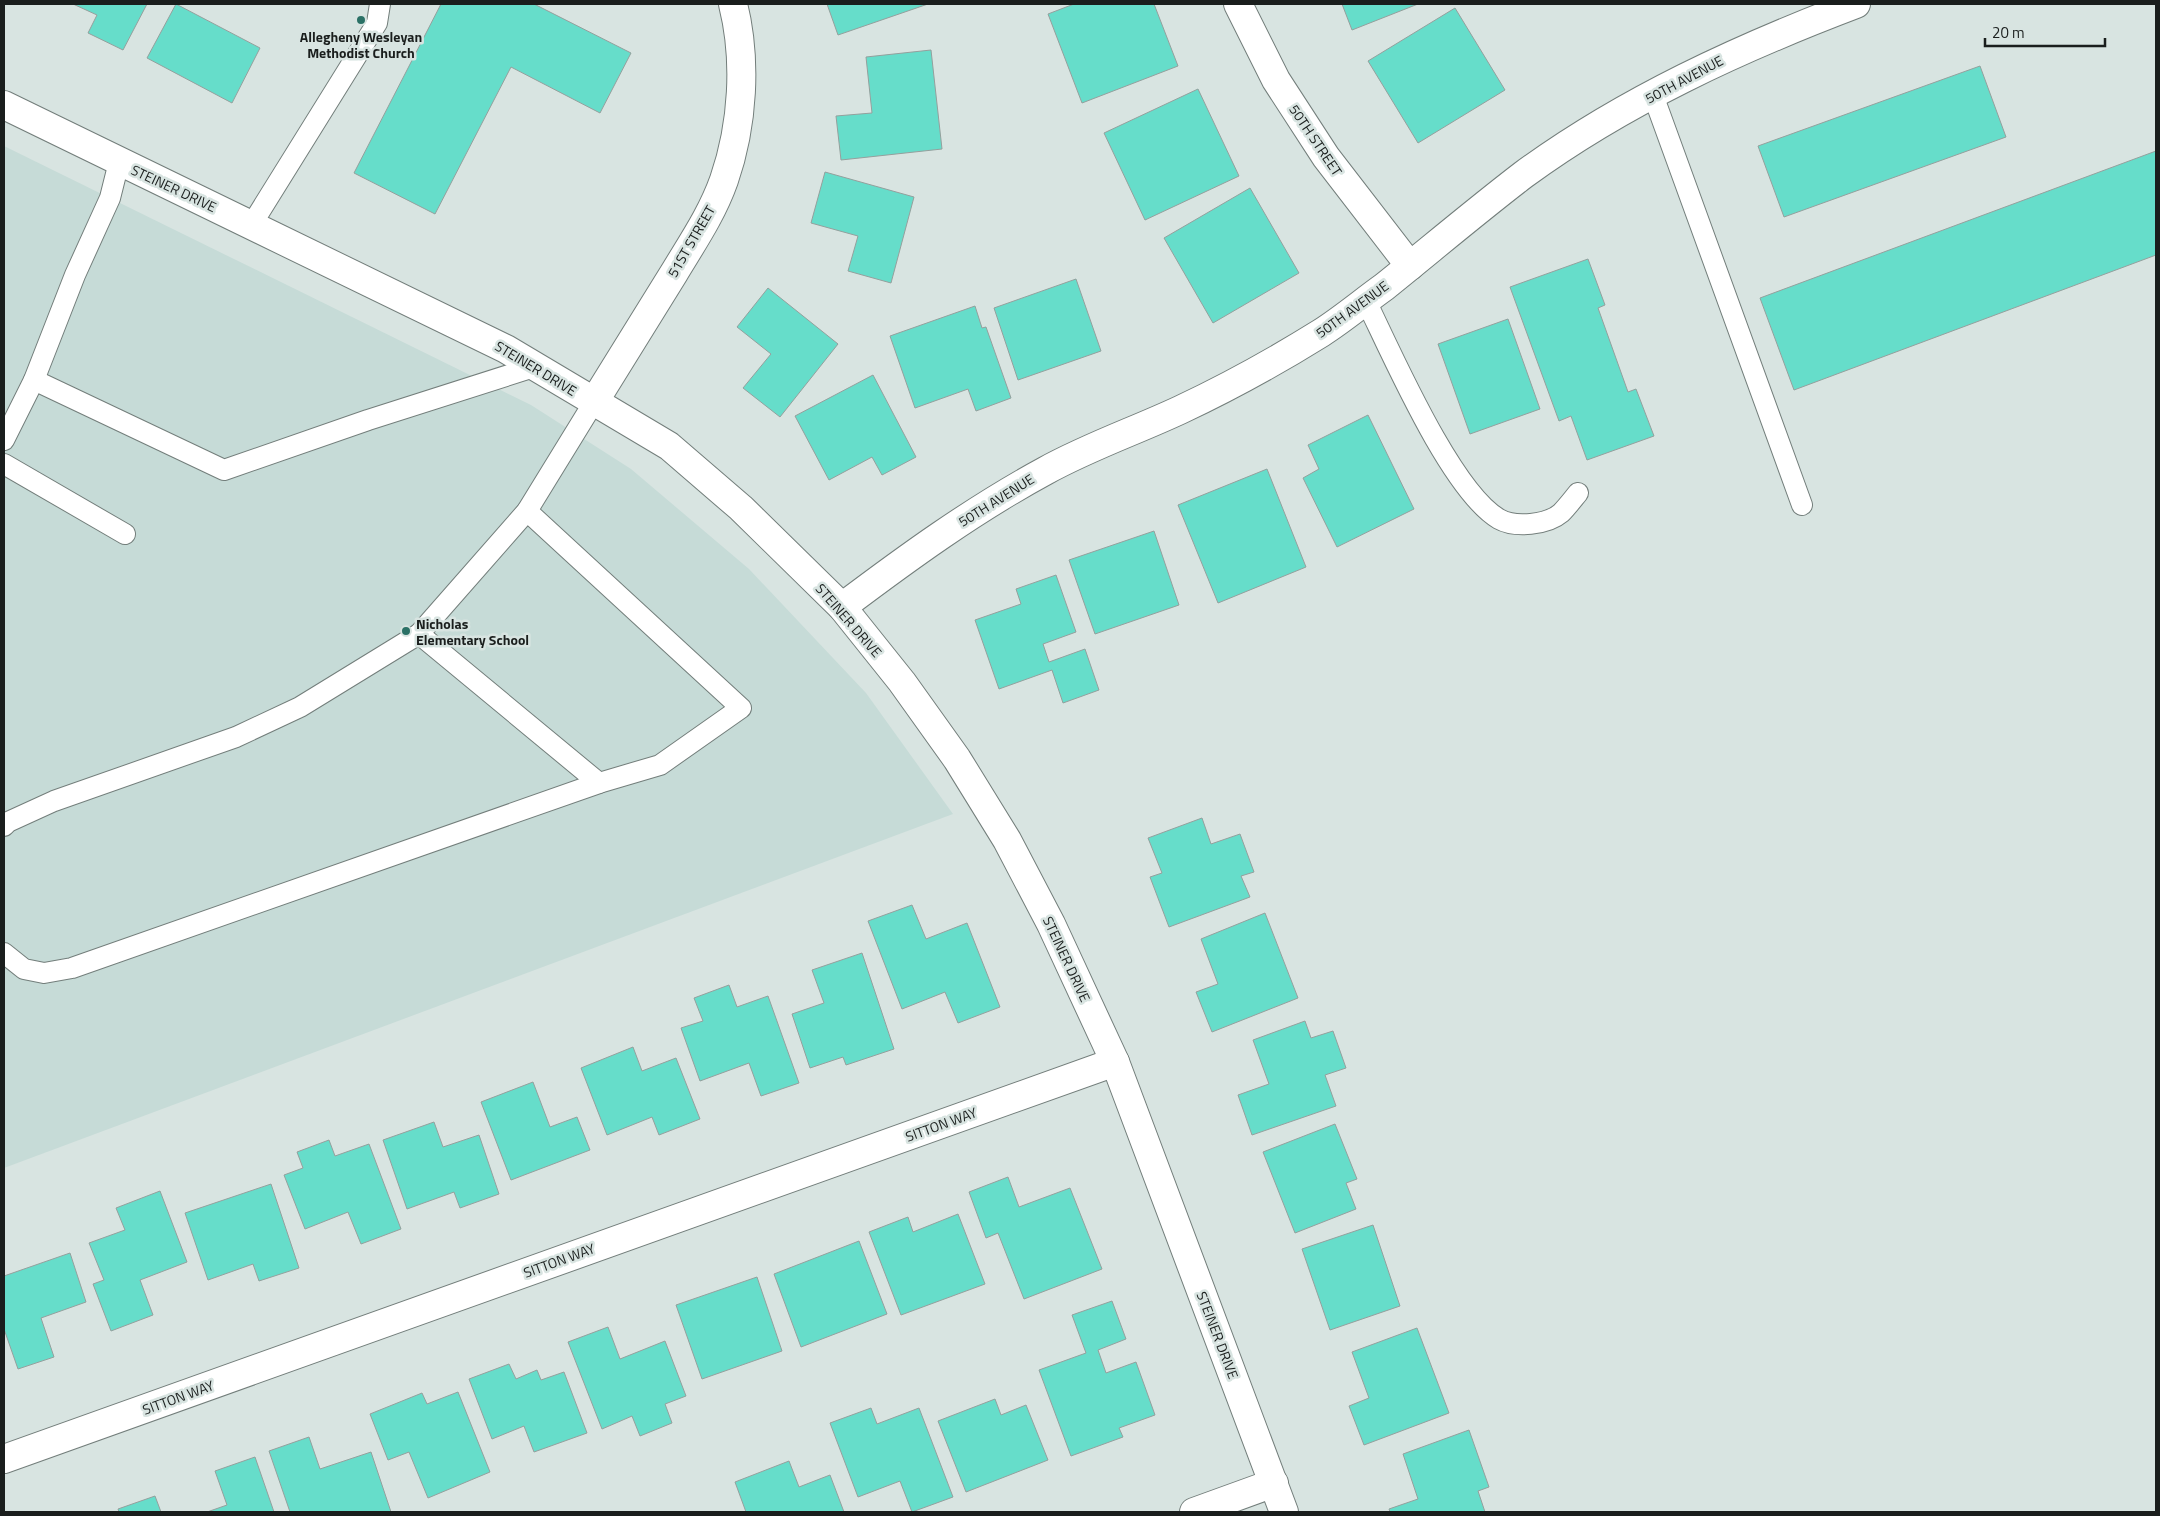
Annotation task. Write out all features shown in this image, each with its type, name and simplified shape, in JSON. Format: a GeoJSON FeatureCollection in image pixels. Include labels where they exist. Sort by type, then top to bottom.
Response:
{"type":"FeatureCollection","features":[{"type":"Feature","properties":{"kind":"street","name":"51ST STREET"},"geometry":{"type":"LineString","coordinates":[[594,402],[706,220],[724,180],[735,138],[741,94],[741,50],[733,4]]}},
{"type":"Feature","properties":{"kind":"street","name":"50TH STREET"},"geometry":{"type":"LineString","coordinates":[[1238,4],[1276,80],[1326,157],[1410,266]]}},
{"type":"Feature","properties":{"kind":"street","name":"50TH AVENUE"},"geometry":{"type":"LineString","coordinates":[[842,607],[898,564],[958,524],[1045,471],[1091,448],[1180,410],[1253,374],[1326,330],[1366,301],[1524,175],[1597,126],[1730,55],[1856,4]]}},
{"type":"Feature","properties":{"kind":"street","name":"STEINER DRIVE"},"geometry":{"type":"LineString","coordinates":[[4,105],[506,348],[538,366],[594,402],[669,446],[741,508],[842,607],[902,682],[957,759],[1007,840],[1051,924],[1115,1062],[1284,1512]]}},
{"type":"Feature","properties":{"kind":"street","name":"SITTON WAY"},"geometry":{"type":"LineString","coordinates":[[4,1459],[1115,1062]]}},
{"type":"Feature","properties":{"kind":"street"},"geometry":{"type":"LineString","coordinates":[[1194,1512],[1274,1483]]}},
{"type":"Feature","properties":{"kind":"lane"},"geometry":{"type":"LineString","coordinates":[[252,224],[378,23],[380,4]]}},
{"type":"Feature","properties":{"kind":"lane"},"geometry":{"type":"LineString","coordinates":[[1653,95],[1802,504]]}},
{"type":"Feature","properties":{"kind":"lane"},"geometry":{"type":"LineString","coordinates":[[4,440],[34,380],[75,275],[110,198],[119,162]]}},
{"type":"Feature","properties":{"kind":"lane"},"geometry":{"type":"LineString","coordinates":[[1366,301],[1430,428],[1477,502],[1501,520],[1528,526],[1559,514],[1578,493]]}},
{"type":"Feature","properties":{"kind":"lane"},"geometry":{"type":"LineString","coordinates":[[34,380],[224,470],[368,420],[538,366]]}},
{"type":"Feature","properties":{"kind":"lane"},"geometry":{"type":"LineString","coordinates":[[4,826],[8,822],[54,801],[244,733],[300,707],[419,634],[527,511],[594,402]]}},
{"type":"Feature","properties":{"kind":"lane"},"geometry":{"type":"LineString","coordinates":[[4,464],[125,534]]}},
{"type":"Feature","properties":{"kind":"lane"},"geometry":{"type":"LineString","coordinates":[[4,954],[24,969],[44,972],[72,968],[599,783],[660,765],[741,708],[527,511]]}},
{"type":"Feature","properties":{"kind":"lane"},"geometry":{"type":"LineString","coordinates":[[419,634],[599,783]]}},
{"type":"Feature","properties":{"kind":"shaded area","name":"Nicholas Elementary School"},"geometry":{"type":"Polygon","coordinates":[[[4,146],[531,405],[631,469],[749,569],[866,693],[953,814],[4,1168],[4,146]]]}},
{"type":"Feature","properties":{"kind":"building"},"geometry":{"type":"Polygon","coordinates":[[[73,4],[147,4],[123,50],[88,33],[97,15],[73,4]]]}},
{"type":"Feature","properties":{"kind":"building"},"geometry":{"type":"Polygon","coordinates":[[[176,4],[260,48],[232,103],[147,58],[176,4]]]}},
{"type":"Feature","properties":{"kind":"building"},"geometry":{"type":"Polygon","coordinates":[[[441,4],[534,4],[631,53],[600,113],[511,67],[435,214],[354,173],[441,4]]]}},
{"type":"Feature","properties":{"kind":"building"},"geometry":{"type":"Polygon","coordinates":[[[827,4],[928,4],[838,35],[827,4]]]}},
{"type":"Feature","properties":{"kind":"building"},"geometry":{"type":"Polygon","coordinates":[[[1074,4],[1154,4],[1178,66],[1082,103],[1048,14],[1074,4]]]}},
{"type":"Feature","properties":{"kind":"building"},"geometry":{"type":"Polygon","coordinates":[[[1342,4],[1418,4],[1352,30],[1342,4]]]}},
{"type":"Feature","properties":{"kind":"building"},"geometry":{"type":"Polygon","coordinates":[[[1455,8],[1505,90],[1418,143],[1368,61],[1455,8]]]}},
{"type":"Feature","properties":{"kind":"building"},"geometry":{"type":"Polygon","coordinates":[[[931,50],[942,149],[841,160],[836,116],[872,113],[866,57],[931,50]]]}},
{"type":"Feature","properties":{"kind":"building"},"geometry":{"type":"Polygon","coordinates":[[[1980,66],[2006,137],[1784,217],[1758,146],[1980,66]]]}},
{"type":"Feature","properties":{"kind":"building"},"geometry":{"type":"Polygon","coordinates":[[[1198,89],[1239,176],[1145,220],[1104,133],[1198,89]]]}},
{"type":"Feature","properties":{"kind":"building"},"geometry":{"type":"Polygon","coordinates":[[[2156,151],[2156,255],[1794,390],[1760,298],[2156,151]]]}},
{"type":"Feature","properties":{"kind":"building"},"geometry":{"type":"Polygon","coordinates":[[[825,172],[914,197],[891,283],[848,271],[858,236],[811,223],[825,172]]]}},
{"type":"Feature","properties":{"kind":"building"},"geometry":{"type":"Polygon","coordinates":[[[1250,188],[1299,273],[1213,323],[1164,238],[1250,188]]]}},
{"type":"Feature","properties":{"kind":"building"},"geometry":{"type":"Polygon","coordinates":[[[1588,259],[1605,305],[1598,308],[1628,392],[1636,389],[1654,436],[1587,460],[1571,416],[1559,421],[1510,287],[1588,259]]]}},
{"type":"Feature","properties":{"kind":"building"},"geometry":{"type":"Polygon","coordinates":[[[1076,279],[1101,351],[1018,380],[994,308],[1076,279]]]}},
{"type":"Feature","properties":{"kind":"building"},"geometry":{"type":"Polygon","coordinates":[[[768,288],[838,344],[780,417],[743,388],[771,354],[737,327],[768,288]]]}},
{"type":"Feature","properties":{"kind":"building"},"geometry":{"type":"Polygon","coordinates":[[[975,306],[982,328],[986,327],[1011,398],[976,411],[968,389],[915,408],[890,336],[975,306]]]}},
{"type":"Feature","properties":{"kind":"building"},"geometry":{"type":"Polygon","coordinates":[[[1508,319],[1540,409],[1470,434],[1438,344],[1508,319]]]}},
{"type":"Feature","properties":{"kind":"building"},"geometry":{"type":"Polygon","coordinates":[[[873,375],[916,457],[882,475],[872,457],[829,480],[795,416],[873,375]]]}},
{"type":"Feature","properties":{"kind":"building"},"geometry":{"type":"Polygon","coordinates":[[[1368,415],[1414,509],[1337,547],[1303,478],[1319,469],[1308,445],[1368,415]]]}},
{"type":"Feature","properties":{"kind":"building"},"geometry":{"type":"Polygon","coordinates":[[[1267,469],[1306,567],[1218,603],[1178,505],[1267,469]]]}},
{"type":"Feature","properties":{"kind":"building"},"geometry":{"type":"Polygon","coordinates":[[[1154,531],[1179,605],[1095,634],[1069,560],[1154,531]]]}},
{"type":"Feature","properties":{"kind":"building"},"geometry":{"type":"Polygon","coordinates":[[[1056,575],[1076,632],[1043,644],[1049,662],[1085,649],[1099,690],[1063,703],[1052,670],[999,689],[975,620],[1021,604],[1016,589],[1056,575]]]}},
{"type":"Feature","properties":{"kind":"building"},"geometry":{"type":"Polygon","coordinates":[[[1202,818],[1211,844],[1240,834],[1254,872],[1241,876],[1250,897],[1169,927],[1150,877],[1162,873],[1148,838],[1202,818]]]}},
{"type":"Feature","properties":{"kind":"building"},"geometry":{"type":"Polygon","coordinates":[[[912,905],[926,939],[967,923],[1000,1007],[958,1023],[945,992],[902,1009],[868,921],[912,905]]]}},
{"type":"Feature","properties":{"kind":"building"},"geometry":{"type":"Polygon","coordinates":[[[1265,913],[1298,998],[1212,1032],[1196,992],[1218,984],[1201,939],[1265,913]]]}},
{"type":"Feature","properties":{"kind":"building"},"geometry":{"type":"Polygon","coordinates":[[[862,953],[894,1049],[846,1065],[843,1057],[810,1068],[792,1014],[824,1003],[812,970],[862,953]]]}},
{"type":"Feature","properties":{"kind":"building"},"geometry":{"type":"Polygon","coordinates":[[[729,985],[737,1007],[768,996],[799,1083],[761,1096],[749,1063],[700,1081],[681,1028],[703,1021],[694,998],[729,985]]]}},
{"type":"Feature","properties":{"kind":"building"},"geometry":{"type":"Polygon","coordinates":[[[1305,1021],[1311,1038],[1333,1031],[1346,1068],[1325,1075],[1336,1106],[1252,1135],[1238,1095],[1269,1084],[1253,1040],[1305,1021]]]}},
{"type":"Feature","properties":{"kind":"building"},"geometry":{"type":"Polygon","coordinates":[[[633,1047],[642,1071],[676,1058],[700,1119],[659,1135],[652,1117],[607,1135],[581,1068],[633,1047]]]}},
{"type":"Feature","properties":{"kind":"building"},"geometry":{"type":"Polygon","coordinates":[[[533,1082],[550,1127],[577,1117],[590,1150],[511,1180],[481,1102],[533,1082]]]}},
{"type":"Feature","properties":{"kind":"building"},"geometry":{"type":"Polygon","coordinates":[[[434,1122],[443,1147],[479,1135],[499,1194],[460,1208],[454,1192],[407,1209],[383,1140],[434,1122]]]}},
{"type":"Feature","properties":{"kind":"building"},"geometry":{"type":"Polygon","coordinates":[[[1335,1124],[1357,1179],[1346,1183],[1356,1209],[1295,1233],[1263,1152],[1335,1124]]]}},
{"type":"Feature","properties":{"kind":"building"},"geometry":{"type":"Polygon","coordinates":[[[329,1140],[335,1156],[369,1144],[401,1229],[361,1244],[348,1212],[305,1229],[284,1175],[303,1168],[297,1152],[329,1140]]]}},
{"type":"Feature","properties":{"kind":"building"},"geometry":{"type":"Polygon","coordinates":[[[1008,1177],[1019,1207],[1070,1188],[1102,1269],[1024,1299],[998,1233],[986,1238],[969,1192],[1008,1177]]]}},
{"type":"Feature","properties":{"kind":"building"},"geometry":{"type":"Polygon","coordinates":[[[271,1184],[299,1268],[259,1281],[253,1264],[208,1280],[185,1213],[271,1184]]]}},
{"type":"Feature","properties":{"kind":"building"},"geometry":{"type":"Polygon","coordinates":[[[160,1191],[187,1262],[140,1280],[153,1315],[111,1331],[93,1284],[104,1280],[89,1243],[125,1230],[116,1208],[160,1191]]]}},
{"type":"Feature","properties":{"kind":"building"},"geometry":{"type":"Polygon","coordinates":[[[958,1214],[985,1284],[901,1315],[869,1232],[908,1217],[913,1232],[958,1214]]]}},
{"type":"Feature","properties":{"kind":"building"},"geometry":{"type":"Polygon","coordinates":[[[1373,1225],[1400,1306],[1330,1330],[1302,1249],[1373,1225]]]}},
{"type":"Feature","properties":{"kind":"building"},"geometry":{"type":"Polygon","coordinates":[[[859,1241],[887,1314],[801,1347],[774,1274],[859,1241]]]}},
{"type":"Feature","properties":{"kind":"building"},"geometry":{"type":"Polygon","coordinates":[[[70,1253],[86,1302],[41,1318],[54,1357],[18,1369],[4,1329],[4,1276],[70,1253]]]}},
{"type":"Feature","properties":{"kind":"building"},"geometry":{"type":"Polygon","coordinates":[[[757,1277],[782,1351],[702,1379],[676,1305],[757,1277]]]}},
{"type":"Feature","properties":{"kind":"building"},"geometry":{"type":"Polygon","coordinates":[[[1112,1301],[1126,1339],[1098,1350],[1106,1373],[1136,1362],[1155,1415],[1119,1428],[1123,1437],[1071,1456],[1039,1370],[1086,1353],[1072,1315],[1112,1301]]]}},
{"type":"Feature","properties":{"kind":"building"},"geometry":{"type":"Polygon","coordinates":[[[608,1327],[620,1359],[665,1341],[686,1396],[665,1404],[672,1423],[640,1436],[632,1416],[602,1429],[568,1342],[608,1327]]]}},
{"type":"Feature","properties":{"kind":"building"},"geometry":{"type":"Polygon","coordinates":[[[1417,1328],[1449,1413],[1364,1445],[1349,1406],[1369,1398],[1352,1352],[1417,1328]]]}},
{"type":"Feature","properties":{"kind":"building"},"geometry":{"type":"Polygon","coordinates":[[[509,1364],[516,1379],[537,1370],[541,1380],[564,1372],[587,1433],[534,1452],[524,1426],[492,1439],[469,1379],[509,1364]]]}},
{"type":"Feature","properties":{"kind":"building"},"geometry":{"type":"Polygon","coordinates":[[[458,1392],[490,1472],[428,1498],[409,1452],[388,1460],[370,1414],[422,1393],[427,1404],[458,1392]]]}},
{"type":"Feature","properties":{"kind":"building"},"geometry":{"type":"Polygon","coordinates":[[[995,1399],[1001,1415],[1026,1405],[1048,1460],[966,1492],[938,1421],[995,1399]]]}},
{"type":"Feature","properties":{"kind":"building"},"geometry":{"type":"Polygon","coordinates":[[[871,1408],[877,1424],[919,1408],[953,1497],[912,1512],[900,1481],[858,1497],[830,1423],[871,1408]]]}},
{"type":"Feature","properties":{"kind":"building"},"geometry":{"type":"Polygon","coordinates":[[[1469,1430],[1489,1487],[1478,1491],[1485,1512],[1390,1512],[1389,1509],[1418,1499],[1403,1454],[1469,1430]]]}},
{"type":"Feature","properties":{"kind":"building"},"geometry":{"type":"Polygon","coordinates":[[[309,1437],[320,1469],[371,1452],[391,1512],[290,1512],[269,1451],[309,1437]]]}},
{"type":"Feature","properties":{"kind":"building"},"geometry":{"type":"Polygon","coordinates":[[[255,1457],[274,1512],[207,1512],[227,1505],[215,1471],[255,1457]]]}},
{"type":"Feature","properties":{"kind":"building"},"geometry":{"type":"Polygon","coordinates":[[[789,1461],[799,1487],[830,1475],[844,1512],[746,1512],[735,1482],[789,1461]]]}},
{"type":"Feature","properties":{"kind":"building"},"geometry":{"type":"Polygon","coordinates":[[[155,1496],[161,1512],[119,1512],[118,1509],[155,1496]]]}},
{"type":"Feature","properties":{"kind":"place","name":"Allegheny Wesleyan Methodist Church"},"geometry":{"type":"Point","coordinates":[361,20]}},
{"type":"Feature","properties":{"kind":"place","name":"Nicholas Elementary School"},"geometry":{"type":"Point","coordinates":[406,631]}}]}
